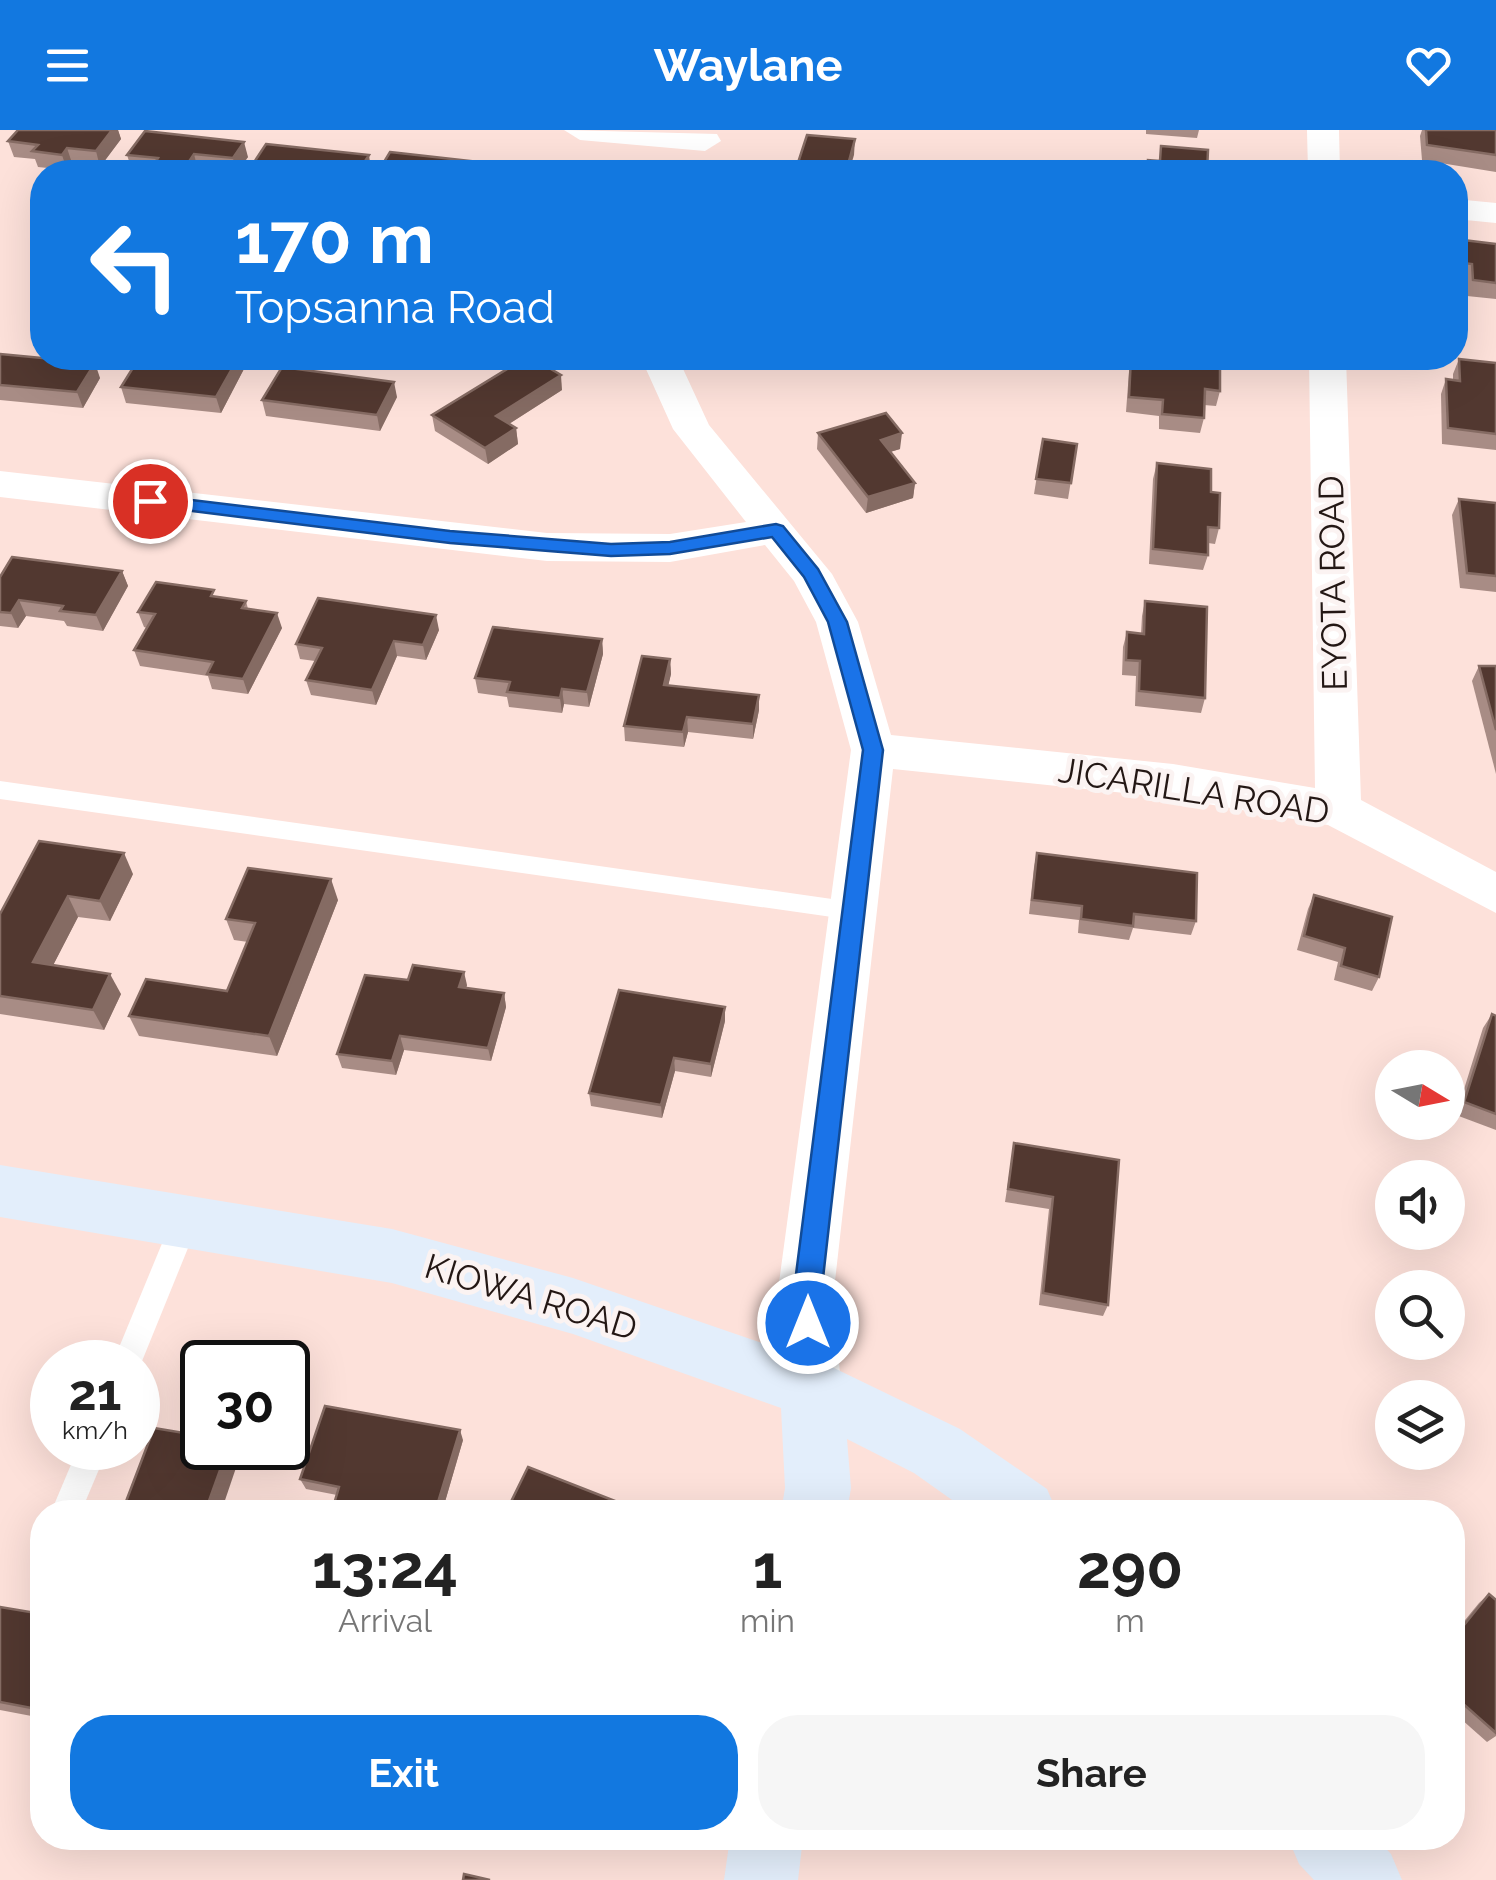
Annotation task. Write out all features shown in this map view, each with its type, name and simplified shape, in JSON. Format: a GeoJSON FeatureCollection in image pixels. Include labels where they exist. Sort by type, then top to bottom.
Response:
{"type":"FeatureCollection","features":[{"type":"Feature","properties":{"kind":"street"},"geometry":{"type":"LineString","coordinates":[[580,130],[707,136],[698,160]]}},
{"type":"Feature","properties":{"kind":"street"},"geometry":{"type":"LineString","coordinates":[[1323,130],[1324,160]]}},
{"type":"Feature","properties":{"kind":"street"},"geometry":{"type":"LineString","coordinates":[[1468,210],[1496,213]]}},
{"type":"Feature","properties":{"kind":"street"},"geometry":{"type":"LineString","coordinates":[[665,370],[692,429],[812,574],[838,622],[873,750],[806,1290],[816,1500]]}},
{"type":"Feature","properties":{"kind":"street","name":"EYOTA ROAD"},"geometry":{"type":"LineString","coordinates":[[1328,370],[1338,809]]}},
{"type":"Feature","properties":{"kind":"street"},"geometry":{"type":"LineString","coordinates":[[0,484],[563,548],[670,548],[776,530]]}},
{"type":"Feature","properties":{"kind":"street","name":"JICARILLA ROAD"},"geometry":{"type":"LineString","coordinates":[[873,750],[1173,781],[1338,809],[1496,894]]}},
{"type":"Feature","properties":{"kind":"street","name":"KIOWA ROAD"},"geometry":{"type":"LineString","coordinates":[[0,1190],[410,1261],[573,1306],[812,1389],[937,1451],[1007,1500]]}},
{"type":"Feature","properties":{"kind":"street"},"geometry":{"type":"LineString","coordinates":[[761,1880],[765,1850]]}},
{"type":"Feature","properties":{"kind":"street"},"geometry":{"type":"LineString","coordinates":[[1336,1850],[1365,1880]]}},
{"type":"Feature","properties":{"kind":"lane"},"geometry":{"type":"LineString","coordinates":[[0,790],[853,912]]}},
{"type":"Feature","properties":{"kind":"lane"},"geometry":{"type":"LineString","coordinates":[[136,1340],[184,1222]]}},
{"type":"Feature","properties":{"kind":"lane"},"geometry":{"type":"LineString","coordinates":[[71,1500],[84,1470]]}},
{"type":"Feature","properties":{"kind":"building"},"geometry":{"type":"Polygon","coordinates":[[[18,130],[112,130],[96,151],[67,148],[62,155],[32,151],[38,145],[8,141],[18,130]]]}},
{"type":"Feature","properties":{"kind":"building"},"geometry":{"type":"Polygon","coordinates":[[[1426,130],[1496,130],[1496,155],[1427,145],[1426,130]]]}},
{"type":"Feature","properties":{"kind":"building"},"geometry":{"type":"Polygon","coordinates":[[[145,131],[244,142],[233,158],[194,154],[190,160],[157,160],[127,155],[145,131]]]}},
{"type":"Feature","properties":{"kind":"building"},"geometry":{"type":"Polygon","coordinates":[[[807,135],[855,139],[849,160],[799,160],[807,135]]]}},
{"type":"Feature","properties":{"kind":"building"},"geometry":{"type":"Polygon","coordinates":[[[266,144],[369,155],[366,160],[256,160],[266,144]]]}},
{"type":"Feature","properties":{"kind":"building"},"geometry":{"type":"Polygon","coordinates":[[[1161,146],[1208,150],[1208,160],[1160,160],[1161,146]]]}},
{"type":"Feature","properties":{"kind":"building"},"geometry":{"type":"Polygon","coordinates":[[[390,152],[461,160],[385,160],[390,152]]]}},
{"type":"Feature","properties":{"kind":"building"},"geometry":{"type":"Polygon","coordinates":[[[1468,241],[1496,244],[1496,283],[1473,280],[1472,264],[1468,264],[1468,241]]]}},
{"type":"Feature","properties":{"kind":"building"},"geometry":{"type":"Polygon","coordinates":[[[0,354],[30,357],[30,370],[91,370],[77,392],[0,385],[0,354]]]}},
{"type":"Feature","properties":{"kind":"building"},"geometry":{"type":"Polygon","coordinates":[[[1468,360],[1496,363],[1496,434],[1448,428],[1446,379],[1460,381],[1460,370],[1468,370],[1468,360]]]}},
{"type":"Feature","properties":{"kind":"building"},"geometry":{"type":"Polygon","coordinates":[[[132,370],[231,370],[216,397],[121,387],[132,370]]]}},
{"type":"Feature","properties":{"kind":"building"},"geometry":{"type":"Polygon","coordinates":[[[280,370],[394,382],[377,415],[262,400],[280,370]]]}},
{"type":"Feature","properties":{"kind":"building"},"geometry":{"type":"Polygon","coordinates":[[[505,370],[552,370],[561,375],[496,416],[516,428],[485,448],[432,415],[505,370]]]}},
{"type":"Feature","properties":{"kind":"building"},"geometry":{"type":"Polygon","coordinates":[[[1130,370],[1220,370],[1220,391],[1205,389],[1204,418],[1162,414],[1163,400],[1129,397],[1130,370]]]}},
{"type":"Feature","properties":{"kind":"building"},"geometry":{"type":"Polygon","coordinates":[[[886,413],[902,433],[881,440],[915,483],[868,497],[818,433],[886,413]]]}},
{"type":"Feature","properties":{"kind":"building"},"geometry":{"type":"Polygon","coordinates":[[[1043,439],[1077,444],[1071,483],[1036,479],[1043,439]]]}},
{"type":"Feature","properties":{"kind":"building"},"geometry":{"type":"Polygon","coordinates":[[[1157,463],[1211,469],[1211,492],[1220,493],[1219,528],[1208,527],[1208,555],[1153,549],[1157,463]]]}},
{"type":"Feature","properties":{"kind":"building"},"geometry":{"type":"Polygon","coordinates":[[[1459,499],[1496,503],[1496,576],[1467,573],[1459,499]]]}},
{"type":"Feature","properties":{"kind":"building"},"geometry":{"type":"Polygon","coordinates":[[[12,557],[122,571],[96,615],[19,600],[11,613],[0,612],[0,577],[12,557]]]}},
{"type":"Feature","properties":{"kind":"building"},"geometry":{"type":"Polygon","coordinates":[[[156,582],[214,590],[211,596],[246,601],[242,608],[277,613],[243,679],[207,674],[213,662],[134,650],[155,614],[138,612],[156,582]]]}},
{"type":"Feature","properties":{"kind":"building"},"geometry":{"type":"Polygon","coordinates":[[[318,598],[436,615],[423,645],[394,641],[372,690],[306,680],[322,648],[296,644],[318,598]]]}},
{"type":"Feature","properties":{"kind":"building"},"geometry":{"type":"Polygon","coordinates":[[[1145,601],[1207,607],[1205,698],[1139,691],[1140,661],[1126,660],[1127,632],[1144,634],[1145,601]]]}},
{"type":"Feature","properties":{"kind":"building"},"geometry":{"type":"Polygon","coordinates":[[[493,627],[602,639],[587,692],[562,689],[560,698],[507,692],[510,682],[475,678],[493,627]]]}},
{"type":"Feature","properties":{"kind":"building"},"geometry":{"type":"Polygon","coordinates":[[[642,656],[670,659],[664,685],[759,695],[753,724],[687,717],[683,732],[624,726],[642,656]]]}},
{"type":"Feature","properties":{"kind":"building"},"geometry":{"type":"Polygon","coordinates":[[[1479,666],[1496,666],[1496,730],[1479,666]]]}},
{"type":"Feature","properties":{"kind":"building"},"geometry":{"type":"Polygon","coordinates":[[[39,841],[124,853],[100,901],[68,896],[33,962],[110,974],[93,1010],[0,996],[0,914],[39,841]]]}},
{"type":"Feature","properties":{"kind":"building"},"geometry":{"type":"Polygon","coordinates":[[[1037,853],[1197,873],[1196,921],[1134,914],[1133,926],[1081,919],[1082,906],[1032,900],[1037,853]]]}},
{"type":"Feature","properties":{"kind":"building"},"geometry":{"type":"Polygon","coordinates":[[[248,868],[331,879],[269,1036],[129,1016],[146,979],[227,991],[255,923],[226,919],[248,868]]]}},
{"type":"Feature","properties":{"kind":"building"},"geometry":{"type":"Polygon","coordinates":[[[1314,895],[1392,917],[1379,977],[1341,966],[1345,948],[1304,936],[1314,895]]]}},
{"type":"Feature","properties":{"kind":"building"},"geometry":{"type":"Polygon","coordinates":[[[413,965],[464,972],[459,987],[504,993],[488,1048],[400,1036],[392,1061],[337,1054],[365,975],[408,980],[413,965]]]}},
{"type":"Feature","properties":{"kind":"building"},"geometry":{"type":"Polygon","coordinates":[[[619,990],[725,1007],[711,1064],[674,1058],[661,1105],[589,1093],[619,990]]]}},
{"type":"Feature","properties":{"kind":"building"},"geometry":{"type":"Polygon","coordinates":[[[1492,1014],[1496,1016],[1496,1114],[1465,1102],[1492,1014]]]}},
{"type":"Feature","properties":{"kind":"building"},"geometry":{"type":"Polygon","coordinates":[[[1014,1143],[1119,1160],[1108,1305],[1043,1293],[1053,1197],[1008,1189],[1014,1143]]]}},
{"type":"Feature","properties":{"kind":"building"},"geometry":{"type":"Polygon","coordinates":[[[325,1406],[460,1430],[439,1500],[335,1500],[339,1487],[300,1479],[303,1470],[310,1470],[310,1450],[325,1406]]]}},
{"type":"Feature","properties":{"kind":"building"},"geometry":{"type":"Polygon","coordinates":[[[160,1429],[180,1432],[180,1470],[220,1470],[209,1500],[127,1500],[138,1470],[160,1470],[160,1429]]]}},
{"type":"Feature","properties":{"kind":"building"},"geometry":{"type":"Polygon","coordinates":[[[528,1467],[612,1500],[512,1500],[528,1467]]]}},
{"type":"Feature","properties":{"kind":"building"},"geometry":{"type":"Polygon","coordinates":[[[1489,1594],[1496,1600],[1496,1733],[1465,1706],[1465,1624],[1489,1594]]]}},
{"type":"Feature","properties":{"kind":"building"},"geometry":{"type":"Polygon","coordinates":[[[0,1607],[30,1612],[30,1708],[0,1702],[0,1607]]]}},
{"type":"Feature","properties":{"kind":"building"},"geometry":{"type":"Polygon","coordinates":[[[464,1874],[490,1880],[463,1880],[464,1874]]]}},
{"type":"Feature","properties":{"kind":"route"},"geometry":{"type":"LineString","coordinates":[[150,501],[450,537],[611,550],[670,548],[776,530],[812,574],[838,622],[873,750],[806,1290],[808,1323]]}}]}
